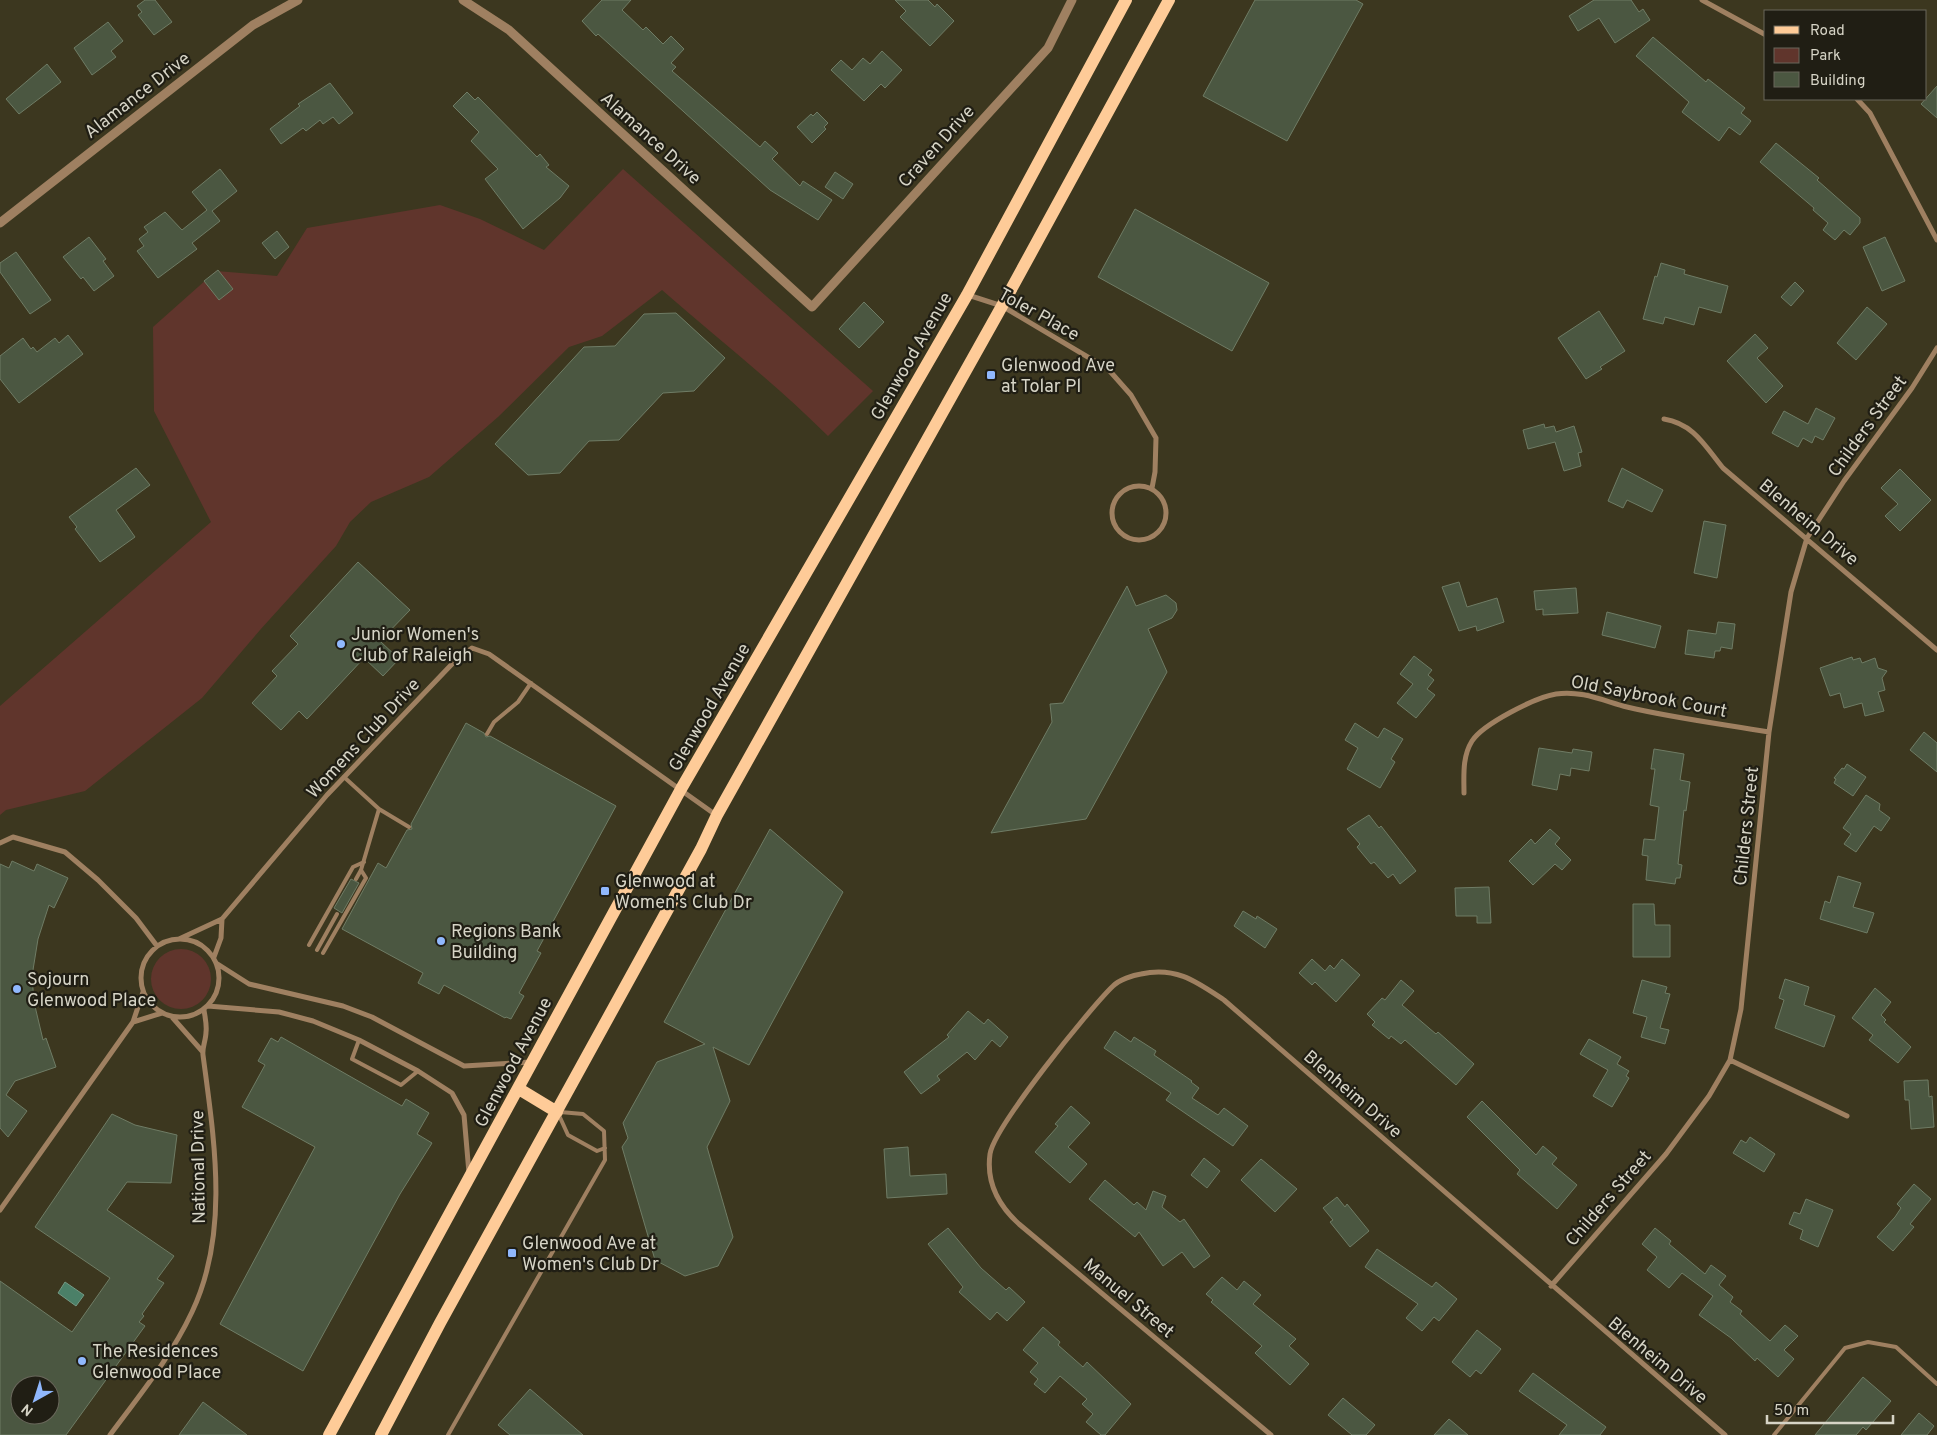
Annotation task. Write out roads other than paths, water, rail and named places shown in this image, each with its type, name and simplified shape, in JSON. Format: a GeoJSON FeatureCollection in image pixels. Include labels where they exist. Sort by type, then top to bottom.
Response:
{"type":"FeatureCollection","features":[{"type":"Feature","properties":{"kind":"main road","name":"Glenwood Avenue"},"geometry":{"type":"LineString","coordinates":[[329,1435],[681,789],[967,294],[1126,0]]}},
{"type":"Feature","properties":{"kind":"main road"},"geometry":{"type":"LineString","coordinates":[[381,1435],[440,1323],[558,1112],[696,857],[716,815],[1002,306],[1169,0]]}},
{"type":"Feature","properties":{"kind":"main road"},"geometry":{"type":"LineString","coordinates":[[519,1089],[558,1112]]}},
{"type":"Feature","properties":{"kind":"street","name":"Alamance Drive"},"geometry":{"type":"LineString","coordinates":[[0,223],[253,25],[298,0]]}},
{"type":"Feature","properties":{"kind":"street","name":"Alamance Drive"},"geometry":{"type":"LineString","coordinates":[[463,0],[509,30],[812,307]]}},
{"type":"Feature","properties":{"kind":"street","name":"Craven Drive"},"geometry":{"type":"LineString","coordinates":[[812,307],[1048,48],[1072,0]]}},
{"type":"Feature","properties":{"kind":"street"},"geometry":{"type":"LineString","coordinates":[[1702,0],[1764,34]]}},
{"type":"Feature","properties":{"kind":"street"},"geometry":{"type":"LineString","coordinates":[[1858,100],[1870,113],[1937,240]]}},
{"type":"Feature","properties":{"kind":"street","name":"Toler Place"},"geometry":{"type":"LineString","coordinates":[[967,294],[1002,306],[1108,369],[1131,395],[1156,438],[1152,488]]}},
{"type":"Feature","properties":{"kind":"street","name":"Childers Street"},"geometry":{"type":"LineString","coordinates":[[1550,1286],[1666,1154],[1709,1096],[1730,1060],[1741,1009],[1769,732],[1792,592],[1807,538],[1937,348]]}},
{"type":"Feature","properties":{"kind":"street","name":"Blenheim Drive"},"geometry":{"type":"LineString","coordinates":[[1664,419],[1679,422],[1696,435],[1723,468],[1937,650]]}},
{"type":"Feature","properties":{"kind":"street"},"geometry":{"type":"LineString","coordinates":[[1134,486],[1152,488],[1164,502],[1165,521],[1154,536],[1145,540],[1128,538],[1115,526],[1112,518],[1114,501],[1119,494],[1134,486]]}},
{"type":"Feature","properties":{"kind":"street","name":"Womens Club Drive"},"geometry":{"type":"LineString","coordinates":[[179,939],[222,918],[344,777],[452,664],[472,648],[489,654],[716,815]]}},
{"type":"Feature","properties":{"kind":"street","name":"Old Saybrook Court"},"geometry":{"type":"LineString","coordinates":[[1464,793],[1464,764],[1472,741],[1494,721],[1520,707],[1556,694],[1588,695],[1626,707],[1769,732]]}},
{"type":"Feature","properties":{"kind":"street"},"geometry":{"type":"LineString","coordinates":[[0,843],[13,838],[65,852],[98,880],[136,918],[157,946]]}},
{"type":"Feature","properties":{"kind":"street"},"geometry":{"type":"LineString","coordinates":[[206,1008],[219,986],[219,974],[215,960],[221,938],[222,918]]}},
{"type":"Feature","properties":{"kind":"street"},"geometry":{"type":"LineString","coordinates":[[469,1179],[464,1115],[452,1093],[418,1071],[359,1040],[313,1021],[279,1012],[206,1008],[188,1016],[172,1017],[162,1013],[150,1003],[143,992],[142,967],[148,955],[157,946],[167,941],[179,939],[198,944],[215,960],[249,984],[343,1006],[372,1017],[464,1066],[532,1062]]}},
{"type":"Feature","properties":{"kind":"street","name":"Blenheim Drive"},"geometry":{"type":"LineString","coordinates":[[990,1169],[990,1152],[1011,1114],[1074,1030],[1115,984],[1140,974],[1167,972],[1190,977],[1224,1000],[1550,1286],[1725,1435]]}},
{"type":"Feature","properties":{"kind":"street"},"geometry":{"type":"LineString","coordinates":[[0,1210],[132,1022],[143,992]]}},
{"type":"Feature","properties":{"kind":"street","name":"National Drive"},"geometry":{"type":"LineString","coordinates":[[110,1435],[173,1347],[192,1312],[206,1276],[215,1206],[214,1131],[202,1051],[207,1031],[206,1008]]}},
{"type":"Feature","properties":{"kind":"street"},"geometry":{"type":"LineString","coordinates":[[132,1022],[162,1013]]}},
{"type":"Feature","properties":{"kind":"street"},"geometry":{"type":"LineString","coordinates":[[172,1017],[202,1051]]}},
{"type":"Feature","properties":{"kind":"street"},"geometry":{"type":"LineString","coordinates":[[1730,1060],[1848,1116]]}},
{"type":"Feature","properties":{"kind":"street","name":"Manuel Street"},"geometry":{"type":"LineString","coordinates":[[990,1169],[991,1185],[1005,1211],[1271,1435]]}},
{"type":"Feature","properties":{"kind":"lane"},"geometry":{"type":"LineString","coordinates":[[487,734],[494,722],[518,702],[532,684]]}},
{"type":"Feature","properties":{"kind":"lane"},"geometry":{"type":"LineString","coordinates":[[344,777],[378,809],[408,827]]}},
{"type":"Feature","properties":{"kind":"lane"},"geometry":{"type":"LineString","coordinates":[[356,879],[364,862],[378,809]]}},
{"type":"Feature","properties":{"kind":"lane"},"geometry":{"type":"LineString","coordinates":[[308,945],[353,867],[364,862]]}},
{"type":"Feature","properties":{"kind":"lane"},"geometry":{"type":"LineString","coordinates":[[323,953],[366,878],[361,870]]}},
{"type":"Feature","properties":{"kind":"lane"},"geometry":{"type":"LineString","coordinates":[[317,950],[337,914]]}},
{"type":"Feature","properties":{"kind":"lane"},"geometry":{"type":"LineString","coordinates":[[359,1040],[352,1059],[401,1085],[418,1071]]}},
{"type":"Feature","properties":{"kind":"lane"},"geometry":{"type":"LineString","coordinates":[[448,1435],[605,1160],[605,1148],[604,1131],[583,1114],[558,1112],[568,1135],[597,1151],[605,1148]]}},
{"type":"Feature","properties":{"kind":"lane"},"geometry":{"type":"LineString","coordinates":[[1774,1435],[1845,1348],[1868,1342],[1896,1347],[1937,1384]]}},
{"type":"Feature","properties":{"kind":"place","name":"Glenwood Ave at Tolar Pl"},"geometry":{"type":"Point","coordinates":[991,375]}},
{"type":"Feature","properties":{"kind":"place","name":"Junior Women's Club of Raleigh"},"geometry":{"type":"Point","coordinates":[341,644]}},
{"type":"Feature","properties":{"kind":"place","name":"Glenwood at Women's Club Dr"},"geometry":{"type":"Point","coordinates":[605,891]}},
{"type":"Feature","properties":{"kind":"place","name":"Regions Bank Building"},"geometry":{"type":"Point","coordinates":[441,941]}},
{"type":"Feature","properties":{"kind":"place","name":"Sojourn Glenwood Place"},"geometry":{"type":"Point","coordinates":[17,989]}},
{"type":"Feature","properties":{"kind":"place","name":"Glenwood Ave at Women's Club Dr"},"geometry":{"type":"Point","coordinates":[512,1253]}},
{"type":"Feature","properties":{"kind":"place","name":"The Residences Glenwood Place"},"geometry":{"type":"Point","coordinates":[82,1361]}}]}
